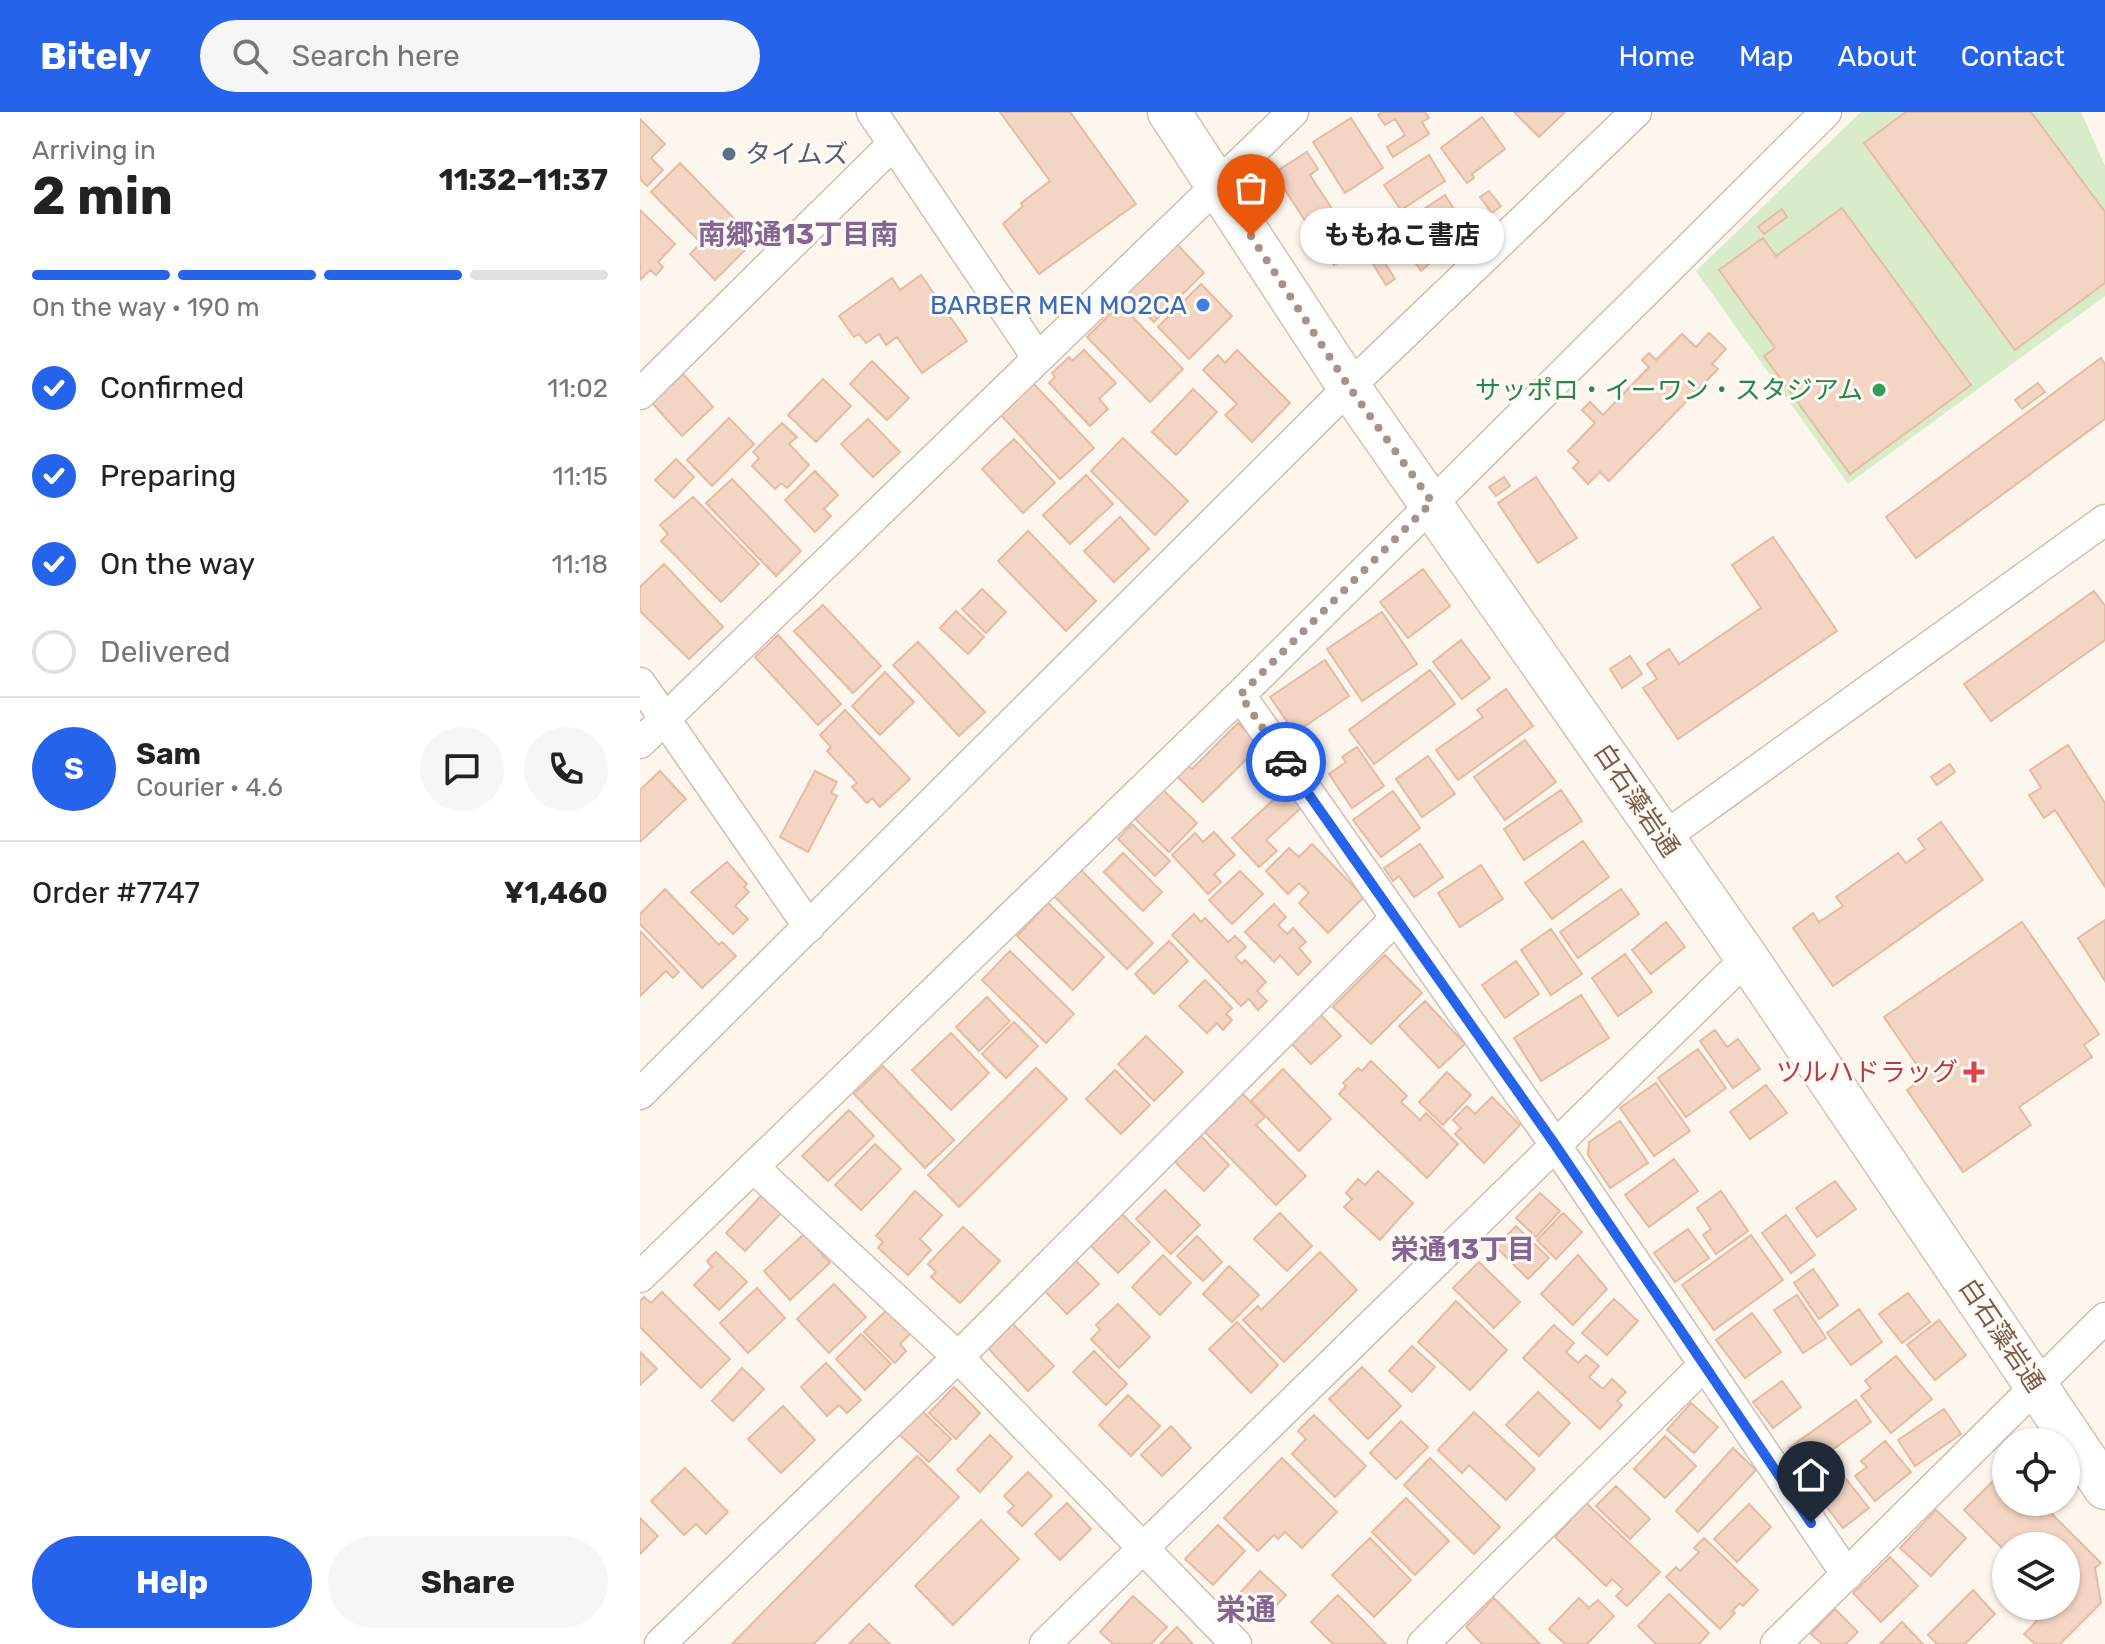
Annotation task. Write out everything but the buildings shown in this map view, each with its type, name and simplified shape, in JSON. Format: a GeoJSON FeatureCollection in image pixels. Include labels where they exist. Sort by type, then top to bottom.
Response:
{"type":"FeatureCollection","features":[{"type":"Feature","properties":{"kind":"main road","name":"白石藻岩通"},"geometry":{"type":"LineString","coordinates":[[1169,112],[1349,387],[1747,958],[2105,1488]]}},
{"type":"Feature","properties":{"kind":"street"},"geometry":{"type":"LineString","coordinates":[[872,112],[1037,357]]}},
{"type":"Feature","properties":{"kind":"street"},"geometry":{"type":"LineString","coordinates":[[640,743],[1293,112]]}},
{"type":"Feature","properties":{"kind":"street"},"geometry":{"type":"LineString","coordinates":[[640,1094],[1349,387],[1636,112]]}},
{"type":"Feature","properties":{"kind":"street"},"geometry":{"type":"LineString","coordinates":[[640,1277],[1240,695],[1428,497],[1826,112]]}},
{"type":"Feature","properties":{"kind":"street"},"geometry":{"type":"LineString","coordinates":[[640,394],[893,144]]}},
{"type":"Feature","properties":{"kind":"street"},"geometry":{"type":"LineString","coordinates":[[1663,838],[2105,520]]}},
{"type":"Feature","properties":{"kind":"street"},"geometry":{"type":"LineString","coordinates":[[640,683],[809,927]]}},
{"type":"Feature","properties":{"kind":"street"},"geometry":{"type":"LineString","coordinates":[[1240,695],[1554,1143],[1702,1367],[1847,1575]]}},
{"type":"Feature","properties":{"kind":"street"},"geometry":{"type":"LineString","coordinates":[[660,1644],[958,1357],[1395,919]]}},
{"type":"Feature","properties":{"kind":"street"},"geometry":{"type":"LineString","coordinates":[[1045,1644],[1554,1143],[1747,958]]}},
{"type":"Feature","properties":{"kind":"street"},"geometry":{"type":"LineString","coordinates":[[753,1167],[958,1357],[1236,1644]]}},
{"type":"Feature","properties":{"kind":"street"},"geometry":{"type":"LineString","coordinates":[[1776,1644],[2105,1318]]}},
{"type":"Feature","properties":{"kind":"street"},"geometry":{"type":"LineString","coordinates":[[1423,1644],[1702,1367]]}},
{"type":"Feature","properties":{"kind":"green space","name":"サッポロ・イーワン・スタジアム"},"geometry":{"type":"Polygon","coordinates":[[[1861,112],[2081,112],[2105,166],[2105,296],[1848,484],[1696,271],[1861,112]]]}},
{"type":"Feature","properties":{"kind":"way so far"},"geometry":{"type":"LineString","coordinates":[[1251,236],[1349,387],[1432,502],[1240,695],[1286,762]]}},
{"type":"Feature","properties":{"kind":"place","name":"タイムズ"},"geometry":{"type":"Point","coordinates":[729,154]}},
{"type":"Feature","properties":{"kind":"place","name":"ももねこ書店"},"geometry":{"type":"Point","coordinates":[1251,236]}},
{"type":"Feature","properties":{"kind":"place","name":"BARBER MEN MO2CA"},"geometry":{"type":"Point","coordinates":[1203,305]}},
{"type":"Feature","properties":{"kind":"place","name":"サッポロ・イーワン・スタジアム"},"geometry":{"type":"Point","coordinates":[1879,390]}},
{"type":"Feature","properties":{"kind":"place","name":"ツルハドラッグ"},"geometry":{"type":"Point","coordinates":[1974,1072]}},
{"type":"Feature","properties":{"kind":"district","name":"南郷通13丁目南"},"geometry":{"type":"Point","coordinates":[798,234]}},
{"type":"Feature","properties":{"kind":"district","name":"栄通13丁目"},"geometry":{"type":"Point","coordinates":[1463,1249]}},
{"type":"Feature","properties":{"kind":"district","name":"栄通"},"geometry":{"type":"Point","coordinates":[1246,1610]}},
{"type":"Feature","properties":{"kind":"route"},"geometry":{"type":"LineString","coordinates":[[1286,762],[1554,1143],[1702,1367],[1811,1523]]}}]}
